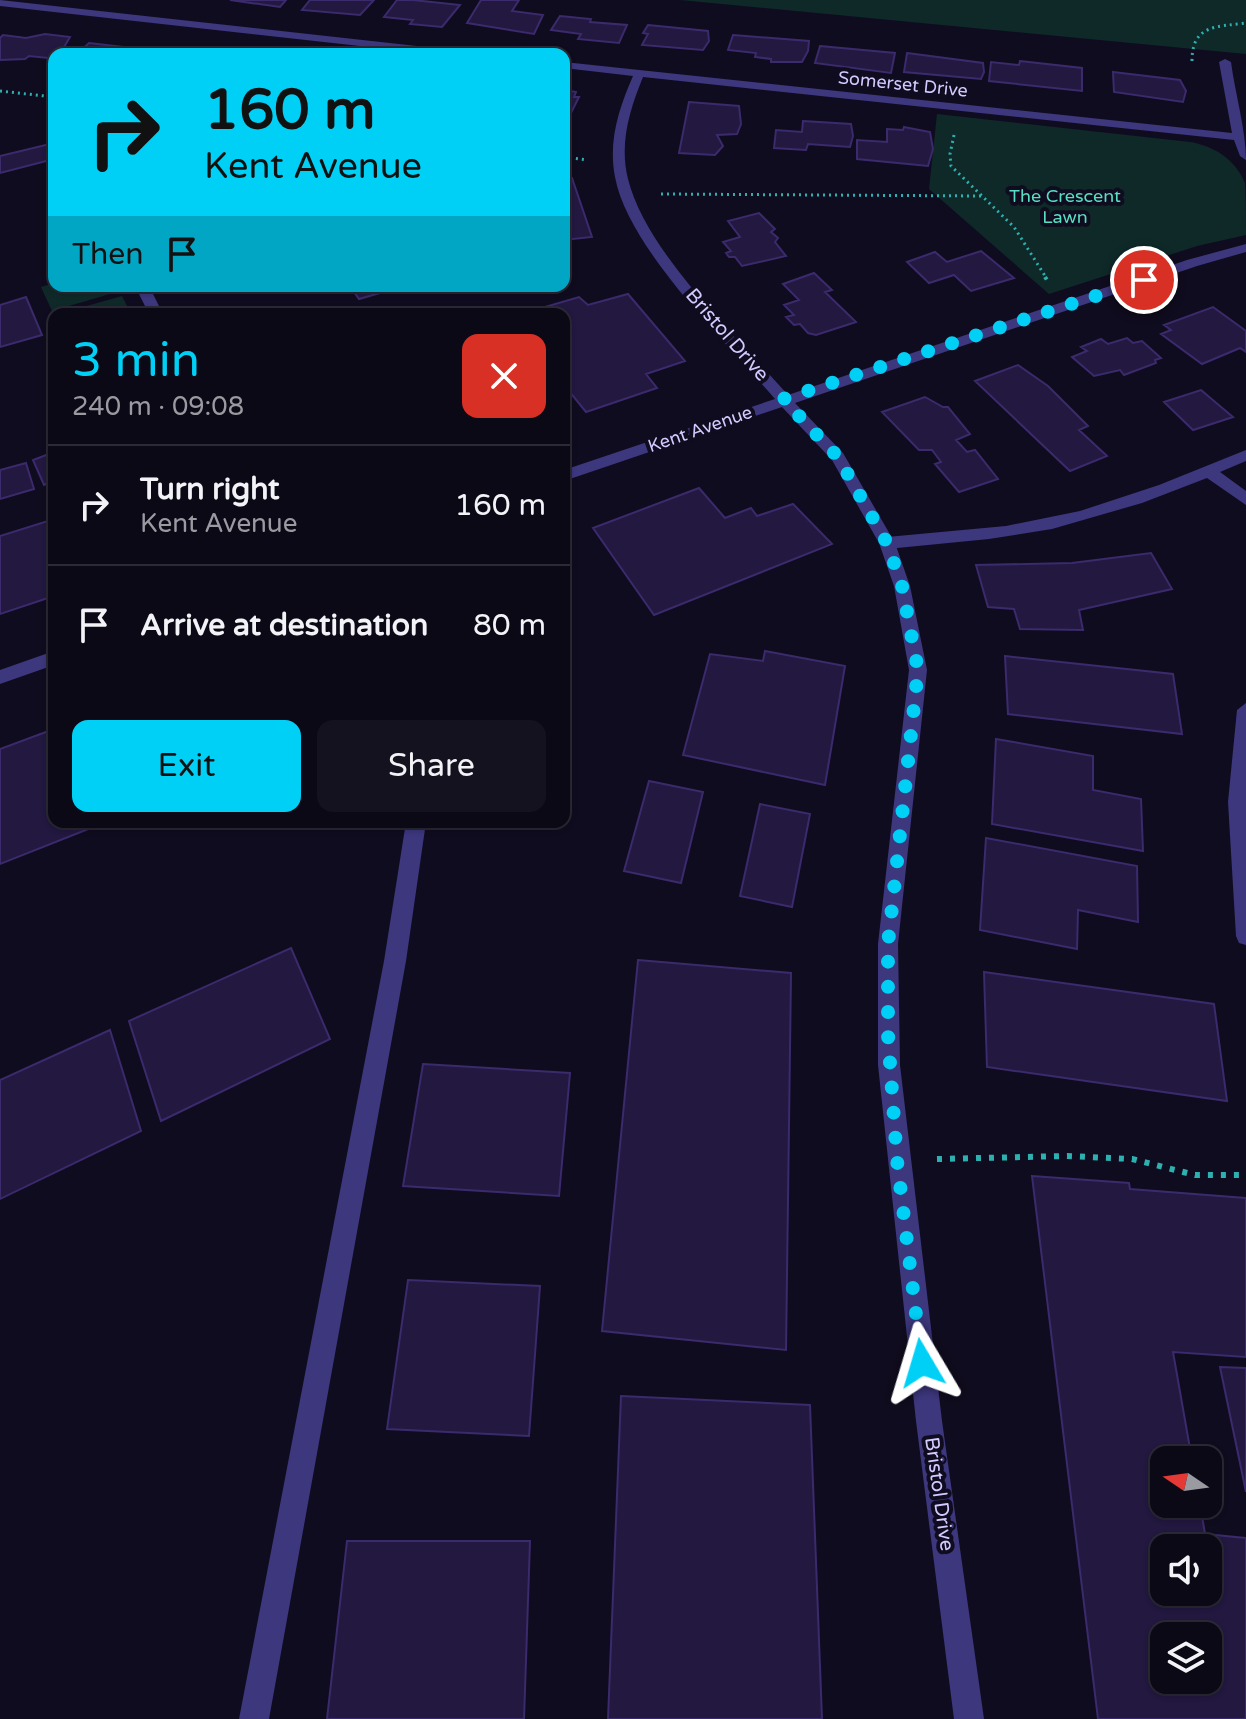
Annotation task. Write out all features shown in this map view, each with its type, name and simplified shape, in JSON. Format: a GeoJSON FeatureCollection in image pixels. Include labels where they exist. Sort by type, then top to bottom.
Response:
{"type":"FeatureCollection","features":[{"type":"Feature","properties":{"kind":"street"},"geometry":{"type":"LineString","coordinates":[[0,3],[408,48]]}},
{"type":"Feature","properties":{"kind":"street"},"geometry":{"type":"LineString","coordinates":[[1225,62],[1238,137],[1246,156]]}},
{"type":"Feature","properties":{"kind":"street","name":"Somerset Drive"},"geometry":{"type":"LineString","coordinates":[[570,66],[1238,137]]}},
{"type":"Feature","properties":{"kind":"street","name":"Bristol Drive"},"geometry":{"type":"LineString","coordinates":[[639,74],[625,107],[619,138],[621,177],[638,225],[672,271],[783,399],[838,457],[887,543],[902,586],[918,670],[888,944],[889,1065],[897,1160],[969,1719]]}},
{"type":"Feature","properties":{"kind":"street","name":"Kent Avenue"},"geometry":{"type":"LineString","coordinates":[[570,474],[783,399],[1192,263],[1246,248]]}},
{"type":"Feature","properties":{"kind":"street"},"geometry":{"type":"LineString","coordinates":[[887,543],[1024,529],[1089,513],[1209,472],[1246,455]]}},
{"type":"Feature","properties":{"kind":"street"},"geometry":{"type":"LineString","coordinates":[[1209,472],[1246,499]]}},
{"type":"Feature","properties":{"kind":"street"},"geometry":{"type":"LineString","coordinates":[[0,677],[48,660]]}},
{"type":"Feature","properties":{"kind":"street"},"geometry":{"type":"LineString","coordinates":[[1246,710],[1238,802],[1246,936]]}},
{"type":"Feature","properties":{"kind":"street"},"geometry":{"type":"LineString","coordinates":[[254,1719],[390,990],[415,828]]}},
{"type":"Feature","properties":{"kind":"path"},"geometry":{"type":"LineString","coordinates":[[0,91],[48,96]]}},
{"type":"Feature","properties":{"kind":"path"},"geometry":{"type":"LineString","coordinates":[[958,123],[949,155],[951,165],[958,176],[983,196],[1029,244],[1047,280]]}},
{"type":"Feature","properties":{"kind":"path"},"geometry":{"type":"LineString","coordinates":[[626,196],[705,192],[983,196]]}},
{"type":"Feature","properties":{"kind":"path"},"geometry":{"type":"LineString","coordinates":[[897,1160],[1067,1156],[1132,1159],[1195,1175],[1246,1175]]}},
{"type":"Feature","properties":{"kind":"green space"},"geometry":{"type":"Polygon","coordinates":[[[680,0],[1246,0],[1246,54],[680,0]]]}},
{"type":"Feature","properties":{"kind":"green space","name":"The Crescent Lawn"},"geometry":{"type":"Polygon","coordinates":[[[937,114],[1190,142],[1207,147],[1230,161],[1245,183],[1246,235],[1197,246],[1049,294],[929,189],[937,114]]]}},
{"type":"Feature","properties":{"kind":"green space"},"geometry":{"type":"Polygon","coordinates":[[[48,285],[48,292],[117,292],[62,308],[51,308],[41,287],[48,285]]]}},
{"type":"Feature","properties":{"kind":"green space"},"geometry":{"type":"Polygon","coordinates":[[[122,296],[128,308],[79,308],[122,296]]]}},
{"type":"Feature","properties":{"kind":"building"},"geometry":{"type":"Polygon","coordinates":[[[230,0],[286,0],[280,7],[230,0]]]}},
{"type":"Feature","properties":{"kind":"building"},"geometry":{"type":"Polygon","coordinates":[[[310,0],[374,0],[360,15],[302,10],[310,0]]]}},
{"type":"Feature","properties":{"kind":"building"},"geometry":{"type":"Polygon","coordinates":[[[397,0],[460,5],[442,27],[410,24],[413,20],[384,17],[397,0]]]}},
{"type":"Feature","properties":{"kind":"building"},"geometry":{"type":"Polygon","coordinates":[[[481,0],[519,0],[512,11],[543,15],[534,34],[467,23],[481,0]]]}},
{"type":"Feature","properties":{"kind":"building"},"geometry":{"type":"Polygon","coordinates":[[[560,16],[627,25],[619,43],[578,39],[581,34],[551,30],[560,16]]]}},
{"type":"Feature","properties":{"kind":"building"},"geometry":{"type":"Polygon","coordinates":[[[648,25],[708,31],[709,41],[703,50],[642,45],[648,34],[643,33],[648,25]]]}},
{"type":"Feature","properties":{"kind":"building"},"geometry":{"type":"Polygon","coordinates":[[[45,34],[70,37],[63,48],[48,48],[48,58],[29,56],[25,59],[0,60],[0,38],[3,35],[26,38],[45,34]]]}},
{"type":"Feature","properties":{"kind":"building"},"geometry":{"type":"Polygon","coordinates":[[[733,35],[809,41],[808,51],[802,62],[771,62],[771,59],[755,57],[756,53],[728,50],[733,35]]]}},
{"type":"Feature","properties":{"kind":"building"},"geometry":{"type":"Polygon","coordinates":[[[89,43],[133,48],[84,48],[89,43]]]}},
{"type":"Feature","properties":{"kind":"building"},"geometry":{"type":"Polygon","coordinates":[[[820,46],[895,53],[891,73],[815,63],[820,46]]]}},
{"type":"Feature","properties":{"kind":"building"},"geometry":{"type":"Polygon","coordinates":[[[907,53],[983,63],[984,72],[981,79],[904,72],[907,53]]]}},
{"type":"Feature","properties":{"kind":"building"},"geometry":{"type":"Polygon","coordinates":[[[1020,61],[1082,68],[1082,91],[989,81],[991,62],[1019,65],[1020,61]]]}},
{"type":"Feature","properties":{"kind":"building"},"geometry":{"type":"Polygon","coordinates":[[[1113,72],[1180,80],[1186,91],[1183,102],[1114,92],[1113,72]]]}},
{"type":"Feature","properties":{"kind":"building"},"geometry":{"type":"Polygon","coordinates":[[[570,91],[576,92],[574,97],[579,97],[570,115],[570,91]]]}},
{"type":"Feature","properties":{"kind":"building"},"geometry":{"type":"Polygon","coordinates":[[[689,102],[739,106],[741,124],[737,134],[717,135],[723,146],[715,155],[679,153],[689,102]]]}},
{"type":"Feature","properties":{"kind":"building"},"geometry":{"type":"Polygon","coordinates":[[[803,121],[851,124],[853,136],[850,147],[808,144],[806,150],[774,148],[776,130],[802,132],[803,121]]]}},
{"type":"Feature","properties":{"kind":"building"},"geometry":{"type":"Polygon","coordinates":[[[904,127],[930,132],[933,149],[928,166],[857,159],[857,140],[887,142],[887,129],[903,130],[904,127]]]}},
{"type":"Feature","properties":{"kind":"building"},"geometry":{"type":"Polygon","coordinates":[[[48,144],[48,161],[0,173],[0,156],[48,144]]]}},
{"type":"Feature","properties":{"kind":"building"},"geometry":{"type":"Polygon","coordinates":[[[570,178],[572,178],[592,237],[570,239],[570,178]]]}},
{"type":"Feature","properties":{"kind":"building"},"geometry":{"type":"Polygon","coordinates":[[[759,213],[775,229],[771,232],[778,238],[775,242],[786,256],[742,266],[735,257],[729,257],[726,253],[731,251],[723,242],[740,237],[728,221],[759,213]]]}},
{"type":"Feature","properties":{"kind":"building"},"geometry":{"type":"Polygon","coordinates":[[[981,251],[1014,278],[971,291],[954,275],[929,283],[907,262],[935,252],[947,262],[981,251]]]}},
{"type":"Feature","properties":{"kind":"building"},"geometry":{"type":"Polygon","coordinates":[[[814,273],[832,290],[825,292],[856,322],[816,335],[808,333],[800,324],[794,325],[786,317],[794,315],[784,305],[799,300],[783,284],[814,273]]]}},
{"type":"Feature","properties":{"kind":"building"},"geometry":{"type":"Polygon","coordinates":[[[354,292],[383,292],[359,299],[354,292]]]}},
{"type":"Feature","properties":{"kind":"building"},"geometry":{"type":"Polygon","coordinates":[[[628,294],[685,361],[646,374],[657,388],[586,412],[570,392],[570,308],[541,308],[579,297],[588,305],[628,294]]]}},
{"type":"Feature","properties":{"kind":"building"},"geometry":{"type":"Polygon","coordinates":[[[26,297],[42,335],[0,347],[0,305],[26,297]]]}},
{"type":"Feature","properties":{"kind":"building"},"geometry":{"type":"Polygon","coordinates":[[[1213,307],[1246,331],[1246,352],[1240,348],[1202,364],[1161,334],[1171,330],[1164,325],[1213,307]]]}},
{"type":"Feature","properties":{"kind":"building"},"geometry":{"type":"Polygon","coordinates":[[[1127,338],[1133,343],[1142,341],[1161,358],[1155,360],[1156,363],[1124,375],[1120,370],[1094,376],[1072,357],[1087,351],[1081,347],[1101,339],[1108,344],[1127,338]]]}},
{"type":"Feature","properties":{"kind":"building"},"geometry":{"type":"Polygon","coordinates":[[[1018,365],[1048,386],[1088,426],[1079,430],[1107,456],[1070,471],[975,381],[1018,365]]]}},
{"type":"Feature","properties":{"kind":"building"},"geometry":{"type":"Polygon","coordinates":[[[1201,390],[1233,417],[1193,430],[1164,402],[1201,390]]]}},
{"type":"Feature","properties":{"kind":"building"},"geometry":{"type":"Polygon","coordinates":[[[925,397],[948,407],[970,434],[956,440],[967,452],[975,450],[998,479],[959,492],[935,464],[941,462],[932,450],[919,450],[882,412],[925,397]]]}},
{"type":"Feature","properties":{"kind":"building"},"geometry":{"type":"Polygon","coordinates":[[[48,454],[48,483],[44,485],[33,460],[48,454]]]}},
{"type":"Feature","properties":{"kind":"building"},"geometry":{"type":"Polygon","coordinates":[[[26,463],[34,489],[0,499],[0,470],[26,463]]]}},
{"type":"Feature","properties":{"kind":"building"},"geometry":{"type":"Polygon","coordinates":[[[699,488],[725,518],[751,508],[757,516],[793,504],[832,544],[654,615],[593,528],[699,488]]]}},
{"type":"Feature","properties":{"kind":"building"},"geometry":{"type":"Polygon","coordinates":[[[48,521],[48,598],[0,614],[0,536],[48,521]]]}},
{"type":"Feature","properties":{"kind":"building"},"geometry":{"type":"Polygon","coordinates":[[[1151,553],[1172,589],[1079,610],[1083,630],[1020,629],[1014,609],[988,607],[976,565],[1072,563],[1151,553]]]}},
{"type":"Feature","properties":{"kind":"building"},"geometry":{"type":"Polygon","coordinates":[[[765,651],[845,666],[825,785],[683,755],[710,654],[763,661],[765,651]]]}},
{"type":"Feature","properties":{"kind":"building"},"geometry":{"type":"Polygon","coordinates":[[[1005,656],[1173,674],[1182,734],[1008,714],[1005,656]]]}},
{"type":"Feature","properties":{"kind":"building"},"geometry":{"type":"Polygon","coordinates":[[[48,731],[48,828],[91,828],[0,864],[0,749],[48,731]]]}},
{"type":"Feature","properties":{"kind":"building"},"geometry":{"type":"Polygon","coordinates":[[[996,739],[1093,756],[1093,790],[1141,799],[1143,851],[992,824],[996,739]]]}},
{"type":"Feature","properties":{"kind":"building"},"geometry":{"type":"Polygon","coordinates":[[[649,781],[703,792],[681,883],[624,871],[649,781]]]}},
{"type":"Feature","properties":{"kind":"building"},"geometry":{"type":"Polygon","coordinates":[[[760,804],[810,814],[792,907],[740,896],[760,804]]]}},
{"type":"Feature","properties":{"kind":"building"},"geometry":{"type":"Polygon","coordinates":[[[986,838],[1137,866],[1138,922],[1078,910],[1077,949],[980,930],[986,838]]]}},
{"type":"Feature","properties":{"kind":"building"},"geometry":{"type":"Polygon","coordinates":[[[291,948],[330,1039],[161,1121],[129,1021],[291,948]]]}},
{"type":"Feature","properties":{"kind":"building"},"geometry":{"type":"Polygon","coordinates":[[[638,960],[791,973],[786,1350],[602,1331],[638,960]]]}},
{"type":"Feature","properties":{"kind":"building"},"geometry":{"type":"Polygon","coordinates":[[[984,972],[1214,1004],[1227,1101],[987,1067],[984,972]]]}},
{"type":"Feature","properties":{"kind":"building"},"geometry":{"type":"Polygon","coordinates":[[[110,1030],[141,1131],[0,1199],[0,1080],[110,1030]]]}},
{"type":"Feature","properties":{"kind":"building"},"geometry":{"type":"Polygon","coordinates":[[[423,1064],[570,1073],[559,1196],[403,1186],[423,1064]]]}},
{"type":"Feature","properties":{"kind":"building"},"geometry":{"type":"Polygon","coordinates":[[[1032,1176],[1129,1183],[1130,1189],[1246,1198],[1246,1357],[1173,1352],[1190,1446],[1150,1446],[1150,1518],[1202,1518],[1205,1534],[1150,1534],[1150,1606],[1222,1606],[1222,1536],[1246,1538],[1246,1719],[1098,1719],[1032,1176]]]}},
{"type":"Feature","properties":{"kind":"building"},"geometry":{"type":"Polygon","coordinates":[[[408,1280],[540,1286],[529,1436],[387,1429],[408,1280]]]}},
{"type":"Feature","properties":{"kind":"building"},"geometry":{"type":"Polygon","coordinates":[[[1220,1367],[1246,1368],[1246,1492],[1220,1367]]]}},
{"type":"Feature","properties":{"kind":"building"},"geometry":{"type":"Polygon","coordinates":[[[621,1396],[810,1405],[822,1719],[608,1719],[621,1396]]]}},
{"type":"Feature","properties":{"kind":"building"},"geometry":{"type":"Polygon","coordinates":[[[347,1541],[530,1541],[524,1719],[327,1719],[347,1541]]]}},
{"type":"Feature","properties":{"kind":"route"},"geometry":{"type":"LineString","coordinates":[[922,1363],[897,1160],[888,1035],[888,944],[918,670],[902,586],[887,543],[838,457],[783,399],[1144,280]]}}]}
